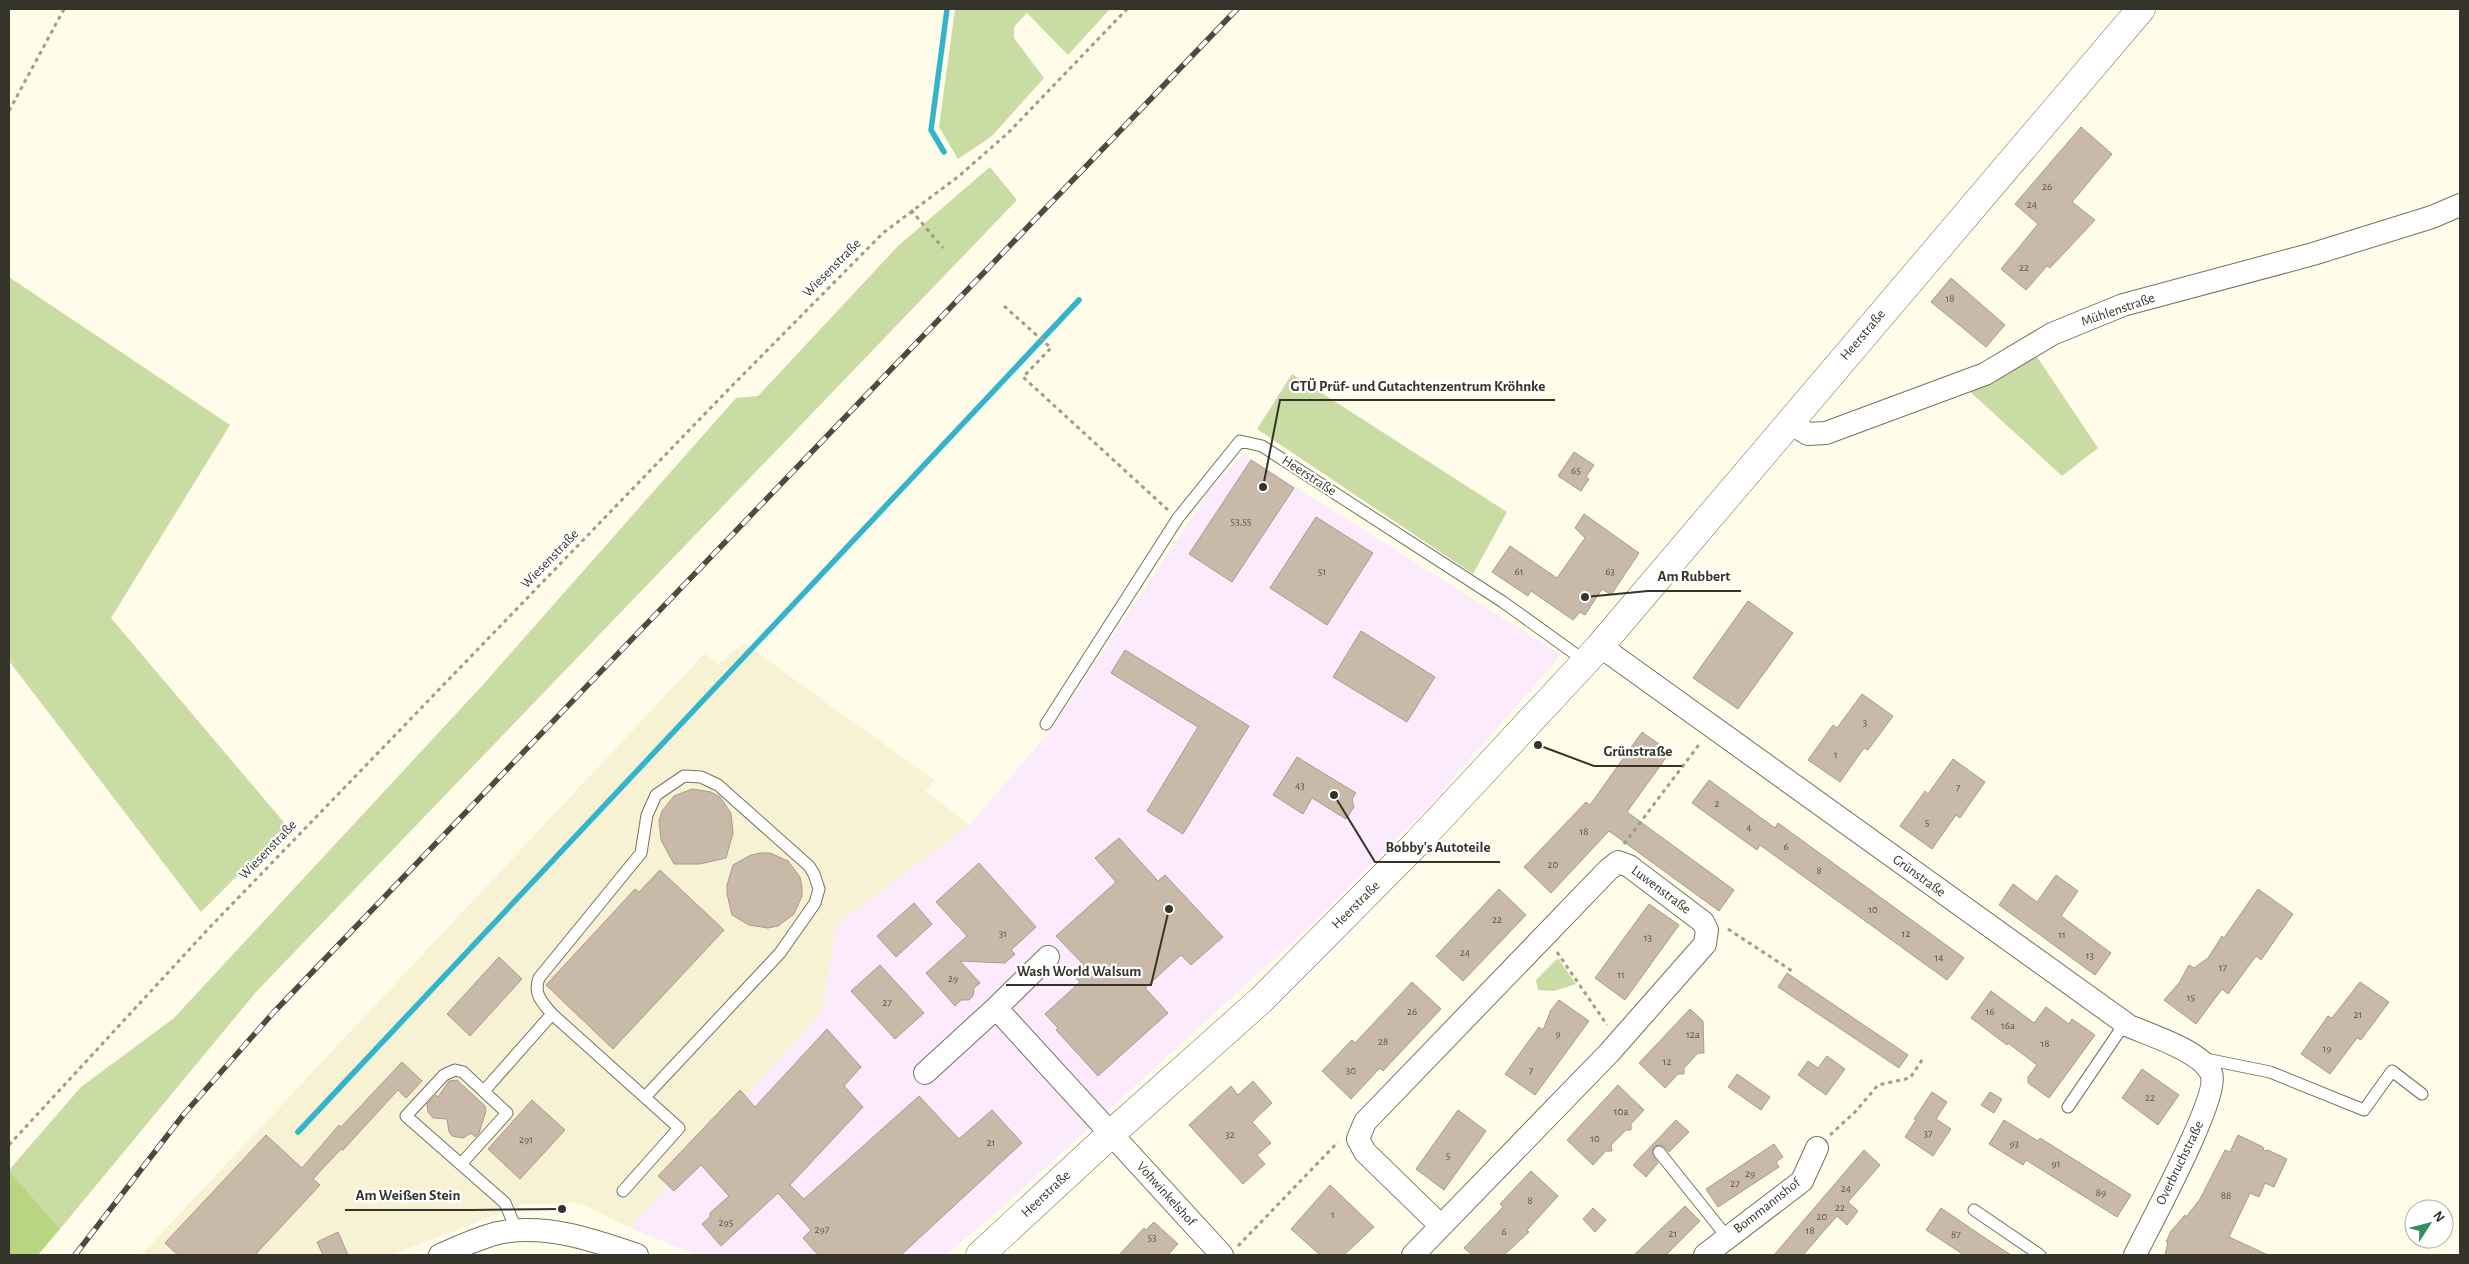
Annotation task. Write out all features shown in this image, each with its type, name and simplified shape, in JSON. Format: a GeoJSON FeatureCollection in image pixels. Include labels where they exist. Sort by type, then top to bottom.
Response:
{"type":"FeatureCollection","features":[{"type":"Feature","properties":{"kind":"main road","name":"Heerstraße"},"geometry":{"type":"LineString","coordinates":[[980,1255],[1112,1133],[1261,1000],[1416,844],[1593,654],[1788,422],[2141,9]]}},
{"type":"Feature","properties":{"kind":"street","name":"Mühlenstraße"},"geometry":{"type":"LineString","coordinates":[[1788,422],[1808,434],[1826,432],[1984,374],[2052,334],[2123,305],[2313,254],[2432,217],[2460,205]]}},
{"type":"Feature","properties":{"kind":"street","name":"Grünstraße"},"geometry":{"type":"LineString","coordinates":[[1593,654],[1712,727],[2125,1023],[2202,1062]]}},
{"type":"Feature","properties":{"kind":"street","name":"Luwenstraße"},"geometry":{"type":"LineString","coordinates":[[1358,1139],[1365,1122],[1608,870],[1618,862],[1629,866],[1703,922],[1707,930],[1705,944],[1621,1040],[1413,1255]]}},
{"type":"Feature","properties":{"kind":"street"},"geometry":{"type":"LineString","coordinates":[[925,1072],[996,1008],[1048,957]]}},
{"type":"Feature","properties":{"kind":"street"},"geometry":{"type":"LineString","coordinates":[[996,1008],[1112,1133]]}},
{"type":"Feature","properties":{"kind":"street","name":"Overbruchstraße"},"geometry":{"type":"LineString","coordinates":[[2135,1255],[2204,1113],[2212,1085],[2211,1073],[2202,1062]]}},
{"type":"Feature","properties":{"kind":"street","name":"Vohwinkelshof"},"geometry":{"type":"LineString","coordinates":[[1112,1133],[1220,1252]]}},
{"type":"Feature","properties":{"kind":"street"},"geometry":{"type":"LineString","coordinates":[[1358,1139],[1365,1152],[1441,1226]]}},
{"type":"Feature","properties":{"kind":"street","name":"Bommannshof"},"geometry":{"type":"LineString","coordinates":[[1705,1255],[1802,1181],[1817,1148]]}},
{"type":"Feature","properties":{"kind":"street"},"geometry":{"type":"LineString","coordinates":[[440,1255],[483,1238],[517,1231],[542,1230],[589,1239],[637,1255]]}},
{"type":"Feature","properties":{"kind":"lane","name":"Heerstraße"},"geometry":{"type":"LineString","coordinates":[[1046,724],[1178,518],[1240,441],[1262,446],[1503,602],[1593,654]]}},
{"type":"Feature","properties":{"kind":"lane"},"geometry":{"type":"LineString","coordinates":[[623,1191],[679,1128],[552,1014],[537,994],[536,985],[539,978],[641,853],[647,815],[656,795],[684,776],[701,777],[718,785],[809,866],[814,874],[819,890],[815,903],[780,953],[645,1097]]}},
{"type":"Feature","properties":{"kind":"lane"},"geometry":{"type":"LineString","coordinates":[[484,1091],[552,1014]]}},
{"type":"Feature","properties":{"kind":"lane"},"geometry":{"type":"LineString","coordinates":[[2068,1107],[2125,1023]]}},
{"type":"Feature","properties":{"kind":"lane"},"geometry":{"type":"LineString","coordinates":[[2202,1062],[2270,1072],[2364,1110],[2392,1071],[2422,1094]]}},
{"type":"Feature","properties":{"kind":"lane"},"geometry":{"type":"LineString","coordinates":[[461,1164],[507,1113],[463,1072],[449,1071],[406,1116],[505,1203],[517,1231]]}},
{"type":"Feature","properties":{"kind":"lane"},"geometry":{"type":"LineString","coordinates":[[1659,1152],[1727,1237]]}},
{"type":"Feature","properties":{"kind":"lane"},"geometry":{"type":"LineString","coordinates":[[1974,1210],[2040,1255]]}},
{"type":"Feature","properties":{"kind":"path"},"geometry":{"type":"LineString","coordinates":[[9,111],[64,9]]}},
{"type":"Feature","properties":{"kind":"path","name":"Wiesenstraße"},"geometry":{"type":"LineString","coordinates":[[9,1145],[211,926],[731,387],[883,233],[911,210],[959,176],[1008,134],[1127,9]]}},
{"type":"Feature","properties":{"kind":"path"},"geometry":{"type":"LineString","coordinates":[[911,210],[943,248]]}},
{"type":"Feature","properties":{"kind":"path"},"geometry":{"type":"LineString","coordinates":[[1004,306],[1051,348],[1023,377],[1178,518]]}},
{"type":"Feature","properties":{"kind":"path"},"geometry":{"type":"LineString","coordinates":[[1618,862],[1623,845],[1712,727]]}},
{"type":"Feature","properties":{"kind":"path"},"geometry":{"type":"LineString","coordinates":[[1703,922],[1726,928],[1792,971]]}},
{"type":"Feature","properties":{"kind":"path"},"geometry":{"type":"LineString","coordinates":[[1545,936],[1572,972],[1606,1024],[1621,1040]]}},
{"type":"Feature","properties":{"kind":"path"},"geometry":{"type":"LineString","coordinates":[[1817,1148],[1855,1112],[1878,1085],[1910,1078],[1924,1057]]}},
{"type":"Feature","properties":{"kind":"path"},"geometry":{"type":"LineString","coordinates":[[1220,1252],[1336,1143],[1358,1139]]}},
{"type":"Feature","properties":{"kind":"shaded area"},"geometry":{"type":"Polygon","coordinates":[[[1244,454],[1561,655],[1428,807],[1311,925],[997,1212],[945,1255],[697,1255],[630,1228],[822,1011],[837,924],[969,825],[1051,730],[1210,490],[1244,454]]]}},
{"type":"Feature","properties":{"kind":"shaded area"},"geometry":{"type":"Polygon","coordinates":[[[744,643],[934,780],[926,791],[969,825],[837,924],[822,1011],[630,1228],[580,1203],[524,1204],[392,1255],[141,1255],[705,653],[718,664],[744,643]]]}},
{"type":"Feature","properties":{"kind":"green space"},"geometry":{"type":"Polygon","coordinates":[[[955,9],[1110,9],[1068,55],[1027,13],[1014,27],[1014,38],[1044,78],[992,136],[958,159],[939,127],[955,9]]]}},
{"type":"Feature","properties":{"kind":"green space"},"geometry":{"type":"Polygon","coordinates":[[[990,167],[1017,200],[256,992],[60,1229],[9,1170],[81,1087],[174,1018],[480,688],[736,398],[758,396],[898,246],[990,167]]]}},
{"type":"Feature","properties":{"kind":"green space"},"geometry":{"type":"Polygon","coordinates":[[[9,277],[230,425],[111,618],[287,826],[201,912],[9,661],[9,277]]]}},
{"type":"Feature","properties":{"kind":"green space"},"geometry":{"type":"Polygon","coordinates":[[[2035,354],[2098,448],[2062,476],[1967,389],[2035,354]]]}},
{"type":"Feature","properties":{"kind":"green space"},"geometry":{"type":"Polygon","coordinates":[[[1292,374],[1507,512],[1473,574],[1257,429],[1292,374]]]}},
{"type":"Feature","properties":{"kind":"green space"},"geometry":{"type":"Polygon","coordinates":[[[1558,958],[1576,984],[1554,991],[1538,990],[1536,980],[1558,958]]]}},
{"type":"Feature","properties":{"kind":"green space"},"geometry":{"type":"Polygon","coordinates":[[[9,1170],[60,1229],[38,1255],[9,1255],[9,1170]]]}},
{"type":"Feature","properties":{"kind":"building"},"geometry":{"type":"Polygon","coordinates":[[[2081,127],[2112,154],[2072,202],[2095,220],[2050,268],[2047,266],[2026,290],[2001,269],[2038,224],[2015,204],[2081,127]]]}},
{"type":"Feature","properties":{"kind":"building"},"geometry":{"type":"Polygon","coordinates":[[[1951,278],[2005,325],[1986,347],[1931,302],[1951,278]]]}},
{"type":"Feature","properties":{"kind":"building"},"geometry":{"type":"Polygon","coordinates":[[[1574,452],[1594,465],[1586,477],[1589,479],[1581,491],[1558,476],[1574,452]]]}},
{"type":"Feature","properties":{"kind":"building"},"geometry":{"type":"Polygon","coordinates":[[[1251,460],[1294,488],[1232,582],[1189,554],[1251,460]]]}},
{"type":"Feature","properties":{"kind":"building"},"geometry":{"type":"Polygon","coordinates":[[[1584,514],[1639,553],[1611,595],[1602,589],[1585,615],[1580,612],[1573,620],[1531,591],[1528,596],[1492,572],[1510,546],[1557,578],[1585,538],[1575,528],[1584,514]]]}},
{"type":"Feature","properties":{"kind":"building"},"geometry":{"type":"Polygon","coordinates":[[[1316,517],[1373,553],[1327,625],[1270,588],[1316,517]]]}},
{"type":"Feature","properties":{"kind":"building"},"geometry":{"type":"Polygon","coordinates":[[[1748,601],[1793,633],[1738,709],[1693,678],[1748,601]]]}},
{"type":"Feature","properties":{"kind":"building"},"geometry":{"type":"Polygon","coordinates":[[[1361,631],[1435,677],[1407,722],[1333,677],[1361,631]]]}},
{"type":"Feature","properties":{"kind":"building"},"geometry":{"type":"Polygon","coordinates":[[[1125,650],[1249,726],[1183,834],[1147,811],[1198,727],[1111,673],[1125,650]]]}},
{"type":"Feature","properties":{"kind":"building"},"geometry":{"type":"Polygon","coordinates":[[[1862,694],[1893,716],[1868,750],[1864,748],[1840,782],[1808,760],[1833,725],[1837,728],[1862,694]]]}},
{"type":"Feature","properties":{"kind":"building"},"geometry":{"type":"Polygon","coordinates":[[[1642,732],[1670,752],[1627,812],[1734,890],[1719,911],[1609,831],[1551,893],[1524,867],[1586,802],[1590,805],[1642,732]]]}},
{"type":"Feature","properties":{"kind":"building"},"geometry":{"type":"Polygon","coordinates":[[[1297,757],[1356,793],[1352,799],[1354,807],[1346,819],[1312,798],[1303,814],[1273,795],[1297,757]]]}},
{"type":"Feature","properties":{"kind":"building"},"geometry":{"type":"Polygon","coordinates":[[[1953,759],[1985,782],[1960,818],[1956,815],[1932,849],[1900,826],[1925,791],[1928,794],[1953,759]]]}},
{"type":"Feature","properties":{"kind":"building"},"geometry":{"type":"Polygon","coordinates":[[[1709,780],[1775,828],[1778,823],[1964,958],[1947,980],[1760,845],[1757,850],[1692,803],[1709,780]]]}},
{"type":"Feature","properties":{"kind":"building"},"geometry":{"type":"Polygon","coordinates":[[[692,789],[711,792],[720,797],[731,813],[733,833],[726,858],[700,864],[674,864],[661,840],[659,821],[662,811],[674,796],[692,789]]]}},
{"type":"Feature","properties":{"kind":"building"},"geometry":{"type":"Polygon","coordinates":[[[1119,838],[1158,881],[1165,875],[1223,937],[1191,965],[1181,955],[1145,988],[1168,1013],[1098,1076],[1056,1030],[1058,1028],[1045,1014],[1080,982],[1072,974],[1083,964],[1056,936],[1116,882],[1095,858],[1119,838]]]}},
{"type":"Feature","properties":{"kind":"building"},"geometry":{"type":"Polygon","coordinates":[[[770,853],[788,861],[800,877],[802,887],[802,896],[794,914],[778,926],[768,928],[749,925],[732,915],[727,894],[727,885],[733,865],[751,855],[770,853]]]}},
{"type":"Feature","properties":{"kind":"building"},"geometry":{"type":"Polygon","coordinates":[[[979,863],[1036,927],[1011,950],[1015,954],[1005,963],[960,961],[980,983],[974,988],[973,996],[969,1000],[961,1000],[955,1006],[926,973],[967,936],[936,902],[979,863]]]}},
{"type":"Feature","properties":{"kind":"building"},"geometry":{"type":"Polygon","coordinates":[[[660,870],[724,930],[613,1049],[546,985],[635,889],[639,892],[660,870]]]}},
{"type":"Feature","properties":{"kind":"building"},"geometry":{"type":"Polygon","coordinates":[[[2056,875],[2078,891],[2061,916],[2111,953],[2095,975],[1999,905],[2013,884],[2037,902],[2056,875]]]}},
{"type":"Feature","properties":{"kind":"building"},"geometry":{"type":"Polygon","coordinates":[[[1499,889],[1526,915],[1463,981],[1436,956],[1499,889]]]}},
{"type":"Feature","properties":{"kind":"building"},"geometry":{"type":"Polygon","coordinates":[[[2258,889],[2293,914],[2261,960],[2256,956],[2228,994],[2222,989],[2196,1024],[2164,1000],[2179,983],[2189,965],[2194,968],[2208,958],[2222,936],[2224,938],[2258,889]]]}},
{"type":"Feature","properties":{"kind":"building"},"geometry":{"type":"Polygon","coordinates":[[[914,903],[932,924],[896,957],[877,936],[914,903]]]}},
{"type":"Feature","properties":{"kind":"building"},"geometry":{"type":"Polygon","coordinates":[[[1649,904],[1679,925],[1625,1000],[1595,978],[1649,904]]]}},
{"type":"Feature","properties":{"kind":"building"},"geometry":{"type":"Polygon","coordinates":[[[499,957],[522,979],[470,1036],[447,1014],[499,957]]]}},
{"type":"Feature","properties":{"kind":"building"},"geometry":{"type":"Polygon","coordinates":[[[880,965],[924,1013],[895,1039],[851,991],[880,965]]]}},
{"type":"Feature","properties":{"kind":"building"},"geometry":{"type":"Polygon","coordinates":[[[1787,973],[1908,1055],[1899,1068],[1778,987],[1787,973]]]}},
{"type":"Feature","properties":{"kind":"building"},"geometry":{"type":"Polygon","coordinates":[[[1412,982],[1441,1009],[1383,1071],[1380,1068],[1351,1099],[1322,1071],[1352,1040],[1355,1043],[1412,982]]]}},
{"type":"Feature","properties":{"kind":"building"},"geometry":{"type":"Polygon","coordinates":[[[2360,982],[2389,1002],[2361,1040],[2357,1038],[2330,1074],[2301,1054],[2328,1016],[2332,1018],[2360,982]]]}},
{"type":"Feature","properties":{"kind":"building"},"geometry":{"type":"Polygon","coordinates":[[[1991,991],[2034,1023],[2046,1007],[2069,1024],[2072,1019],[2095,1035],[2049,1098],[2028,1083],[2028,1077],[2037,1065],[1971,1018],[1991,991]]]}},
{"type":"Feature","properties":{"kind":"building"},"geometry":{"type":"Polygon","coordinates":[[[1559,1000],[1589,1021],[1535,1095],[1505,1074],[1539,1027],[1543,1030],[1551,1010],[1559,1000]]]}},
{"type":"Feature","properties":{"kind":"building"},"geometry":{"type":"Polygon","coordinates":[[[1690,1009],[1703,1021],[1704,1053],[1698,1053],[1684,1068],[1684,1074],[1678,1074],[1665,1088],[1639,1063],[1690,1009]]]}},
{"type":"Feature","properties":{"kind":"building"},"geometry":{"type":"Polygon","coordinates":[[[827,1029],[861,1067],[844,1086],[863,1107],[790,1185],[804,1199],[919,1096],[959,1139],[992,1110],[1022,1143],[901,1255],[818,1255],[803,1238],[811,1230],[778,1193],[721,1246],[702,1224],[710,1217],[710,1213],[729,1196],[701,1165],[674,1191],[658,1176],[740,1090],[755,1107],[827,1029]]]}},
{"type":"Feature","properties":{"kind":"building"},"geometry":{"type":"Polygon","coordinates":[[[1827,1056],[1845,1069],[1826,1095],[1798,1075],[1808,1061],[1818,1068],[1827,1056]]]}},
{"type":"Feature","properties":{"kind":"building"},"geometry":{"type":"Polygon","coordinates":[[[402,1062],[422,1081],[406,1098],[398,1090],[343,1150],[341,1149],[313,1179],[320,1185],[255,1255],[178,1255],[165,1243],[266,1135],[302,1168],[339,1125],[341,1127],[402,1062]]]}},
{"type":"Feature","properties":{"kind":"building"},"geometry":{"type":"Polygon","coordinates":[[[2142,1069],[2179,1095],[2158,1125],[2122,1098],[2142,1069]]]}},
{"type":"Feature","properties":{"kind":"building"},"geometry":{"type":"Polygon","coordinates":[[[1737,1074],[1770,1097],[1761,1110],[1728,1087],[1737,1074]]]}},
{"type":"Feature","properties":{"kind":"building"},"geometry":{"type":"Polygon","coordinates":[[[457,1080],[485,1106],[486,1111],[479,1133],[475,1137],[471,1133],[463,1138],[452,1136],[449,1132],[447,1119],[433,1118],[428,1112],[427,1104],[436,1095],[438,1097],[449,1081],[457,1080]]]}},
{"type":"Feature","properties":{"kind":"building"},"geometry":{"type":"Polygon","coordinates":[[[1253,1081],[1272,1103],[1252,1122],[1271,1143],[1257,1155],[1265,1164],[1243,1184],[1189,1125],[1231,1086],[1238,1095],[1253,1081]]]}},
{"type":"Feature","properties":{"kind":"building"},"geometry":{"type":"Polygon","coordinates":[[[1618,1085],[1644,1110],[1631,1124],[1631,1130],[1626,1130],[1611,1145],[1612,1151],[1606,1151],[1593,1165],[1567,1140],[1618,1085]]]}},
{"type":"Feature","properties":{"kind":"building"},"geometry":{"type":"Polygon","coordinates":[[[1932,1092],[1947,1102],[1936,1119],[1951,1129],[1933,1156],[1905,1137],[1916,1120],[1914,1119],[1932,1092]]]}},
{"type":"Feature","properties":{"kind":"building"},"geometry":{"type":"Polygon","coordinates":[[[1990,1092],[2002,1099],[1994,1113],[1981,1105],[1990,1092]]]}},
{"type":"Feature","properties":{"kind":"building"},"geometry":{"type":"Polygon","coordinates":[[[532,1100],[565,1130],[520,1179],[488,1149],[532,1100]]]}},
{"type":"Feature","properties":{"kind":"building"},"geometry":{"type":"Polygon","coordinates":[[[1458,1110],[1486,1131],[1444,1190],[1416,1169],[1458,1110]]]}},
{"type":"Feature","properties":{"kind":"building"},"geometry":{"type":"Polygon","coordinates":[[[1676,1120],[1689,1132],[1669,1152],[1662,1145],[1654,1146],[1652,1154],[1658,1163],[1646,1177],[1633,1165],[1676,1120]]]}},
{"type":"Feature","properties":{"kind":"building"},"geometry":{"type":"Polygon","coordinates":[[[2004,1120],[2038,1141],[2040,1138],[2131,1195],[2117,1217],[2026,1160],[2023,1165],[1989,1144],[2004,1120]]]}},
{"type":"Feature","properties":{"kind":"building"},"geometry":{"type":"Polygon","coordinates":[[[2238,1135],[2263,1147],[2264,1151],[2268,1150],[2287,1159],[2274,1187],[2265,1183],[2259,1197],[2250,1193],[2229,1237],[2268,1255],[2165,1255],[2168,1242],[2166,1242],[2171,1231],[2185,1215],[2186,1217],[2200,1199],[2225,1150],[2230,1152],[2238,1135]]]}},
{"type":"Feature","properties":{"kind":"building"},"geometry":{"type":"Polygon","coordinates":[[[1774,1144],[1783,1157],[1776,1162],[1779,1167],[1718,1207],[1706,1189],[1774,1144]]]}},
{"type":"Feature","properties":{"kind":"building"},"geometry":{"type":"Polygon","coordinates":[[[1864,1150],[1880,1165],[1848,1202],[1858,1211],[1847,1225],[1837,1216],[1803,1255],[1774,1255],[1864,1150]]]}},
{"type":"Feature","properties":{"kind":"building"},"geometry":{"type":"Polygon","coordinates":[[[1531,1171],[1558,1196],[1527,1230],[1529,1232],[1504,1255],[1472,1255],[1464,1248],[1503,1207],[1500,1204],[1531,1171]]]}},
{"type":"Feature","properties":{"kind":"building"},"geometry":{"type":"Polygon","coordinates":[[[1330,1185],[1374,1227],[1344,1255],[1320,1255],[1291,1229],[1330,1185]]]}},
{"type":"Feature","properties":{"kind":"building"},"geometry":{"type":"Polygon","coordinates":[[[1685,1206],[1700,1221],[1666,1255],[1634,1255],[1685,1206]]]}},
{"type":"Feature","properties":{"kind":"building"},"geometry":{"type":"Polygon","coordinates":[[[1593,1208],[1606,1220],[1595,1232],[1583,1219],[1593,1208]]]}},
{"type":"Feature","properties":{"kind":"building"},"geometry":{"type":"Polygon","coordinates":[[[1941,1208],[2011,1255],[1964,1255],[1926,1230],[1941,1208]]]}},
{"type":"Feature","properties":{"kind":"building"},"geometry":{"type":"Polygon","coordinates":[[[1154,1222],[1178,1244],[1168,1255],[1119,1255],[1144,1228],[1146,1230],[1154,1222]]]}},
{"type":"Feature","properties":{"kind":"building"},"geometry":{"type":"Polygon","coordinates":[[[338,1232],[348,1255],[323,1255],[317,1242],[338,1232]]]}},
{"type":"Feature","properties":{"kind":"waterway"},"geometry":{"type":"LineString","coordinates":[[944,152],[931,130],[947,9]]}},
{"type":"Feature","properties":{"kind":"waterway"},"geometry":{"type":"LineString","coordinates":[[298,1132],[1079,300]]}},
{"type":"Feature","properties":{"kind":"railway"},"geometry":{"type":"LineString","coordinates":[[75,1255],[184,1114],[273,1013],[1237,9]]}},
{"type":"Feature","properties":{"kind":"place","name":"GTÜ Prüf- und Gutachtenzentrum Kröhnke"},"geometry":{"type":"Point","coordinates":[1263,487]}},
{"type":"Feature","properties":{"kind":"place","name":"Am Rubbert"},"geometry":{"type":"Point","coordinates":[1585,597]}},
{"type":"Feature","properties":{"kind":"place","name":"Grünstraße"},"geometry":{"type":"Point","coordinates":[1538,745]}},
{"type":"Feature","properties":{"kind":"place","name":"Bobby's Autoteile"},"geometry":{"type":"Point","coordinates":[1334,795]}},
{"type":"Feature","properties":{"kind":"place","name":"Wash World Walsum"},"geometry":{"type":"Point","coordinates":[1169,909]}},
{"type":"Feature","properties":{"kind":"place","name":"Am Weißen Stein"},"geometry":{"type":"Point","coordinates":[562,1209]}}]}
